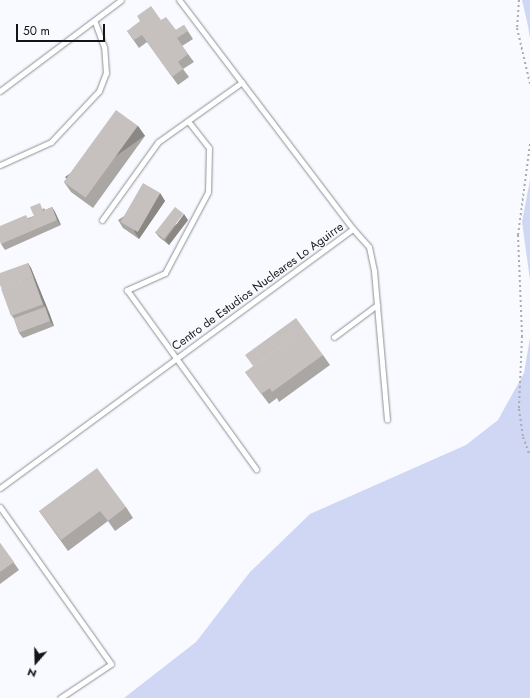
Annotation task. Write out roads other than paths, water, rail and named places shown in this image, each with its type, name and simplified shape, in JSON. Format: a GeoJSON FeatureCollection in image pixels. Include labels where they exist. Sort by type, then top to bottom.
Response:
{"type":"FeatureCollection","features":[{"type":"Feature","properties":{"kind":"lane"},"geometry":{"type":"LineString","coordinates":[[0,91],[95,22],[121,0]]}},
{"type":"Feature","properties":{"kind":"lane","name":"Centro de Estudios Nucleares Lo Aguirre"},"geometry":{"type":"LineString","coordinates":[[0,488],[353,229],[179,0]]}},
{"type":"Feature","properties":{"kind":"lane"},"geometry":{"type":"LineString","coordinates":[[0,165],[51,142],[99,91],[106,73],[104,48],[95,22]]}},
{"type":"Feature","properties":{"kind":"lane"},"geometry":{"type":"LineString","coordinates":[[102,220],[158,142],[242,82]]}},
{"type":"Feature","properties":{"kind":"lane"},"geometry":{"type":"LineString","coordinates":[[188,121],[209,148],[208,192],[165,273],[127,290],[175,360],[256,469]]}},
{"type":"Feature","properties":{"kind":"lane"},"geometry":{"type":"LineString","coordinates":[[353,229],[369,247],[377,305],[387,419]]}},
{"type":"Feature","properties":{"kind":"lane"},"geometry":{"type":"LineString","coordinates":[[334,337],[377,305]]}},
{"type":"Feature","properties":{"kind":"lane"},"geometry":{"type":"LineString","coordinates":[[0,507],[111,664],[60,698]]}}]}
